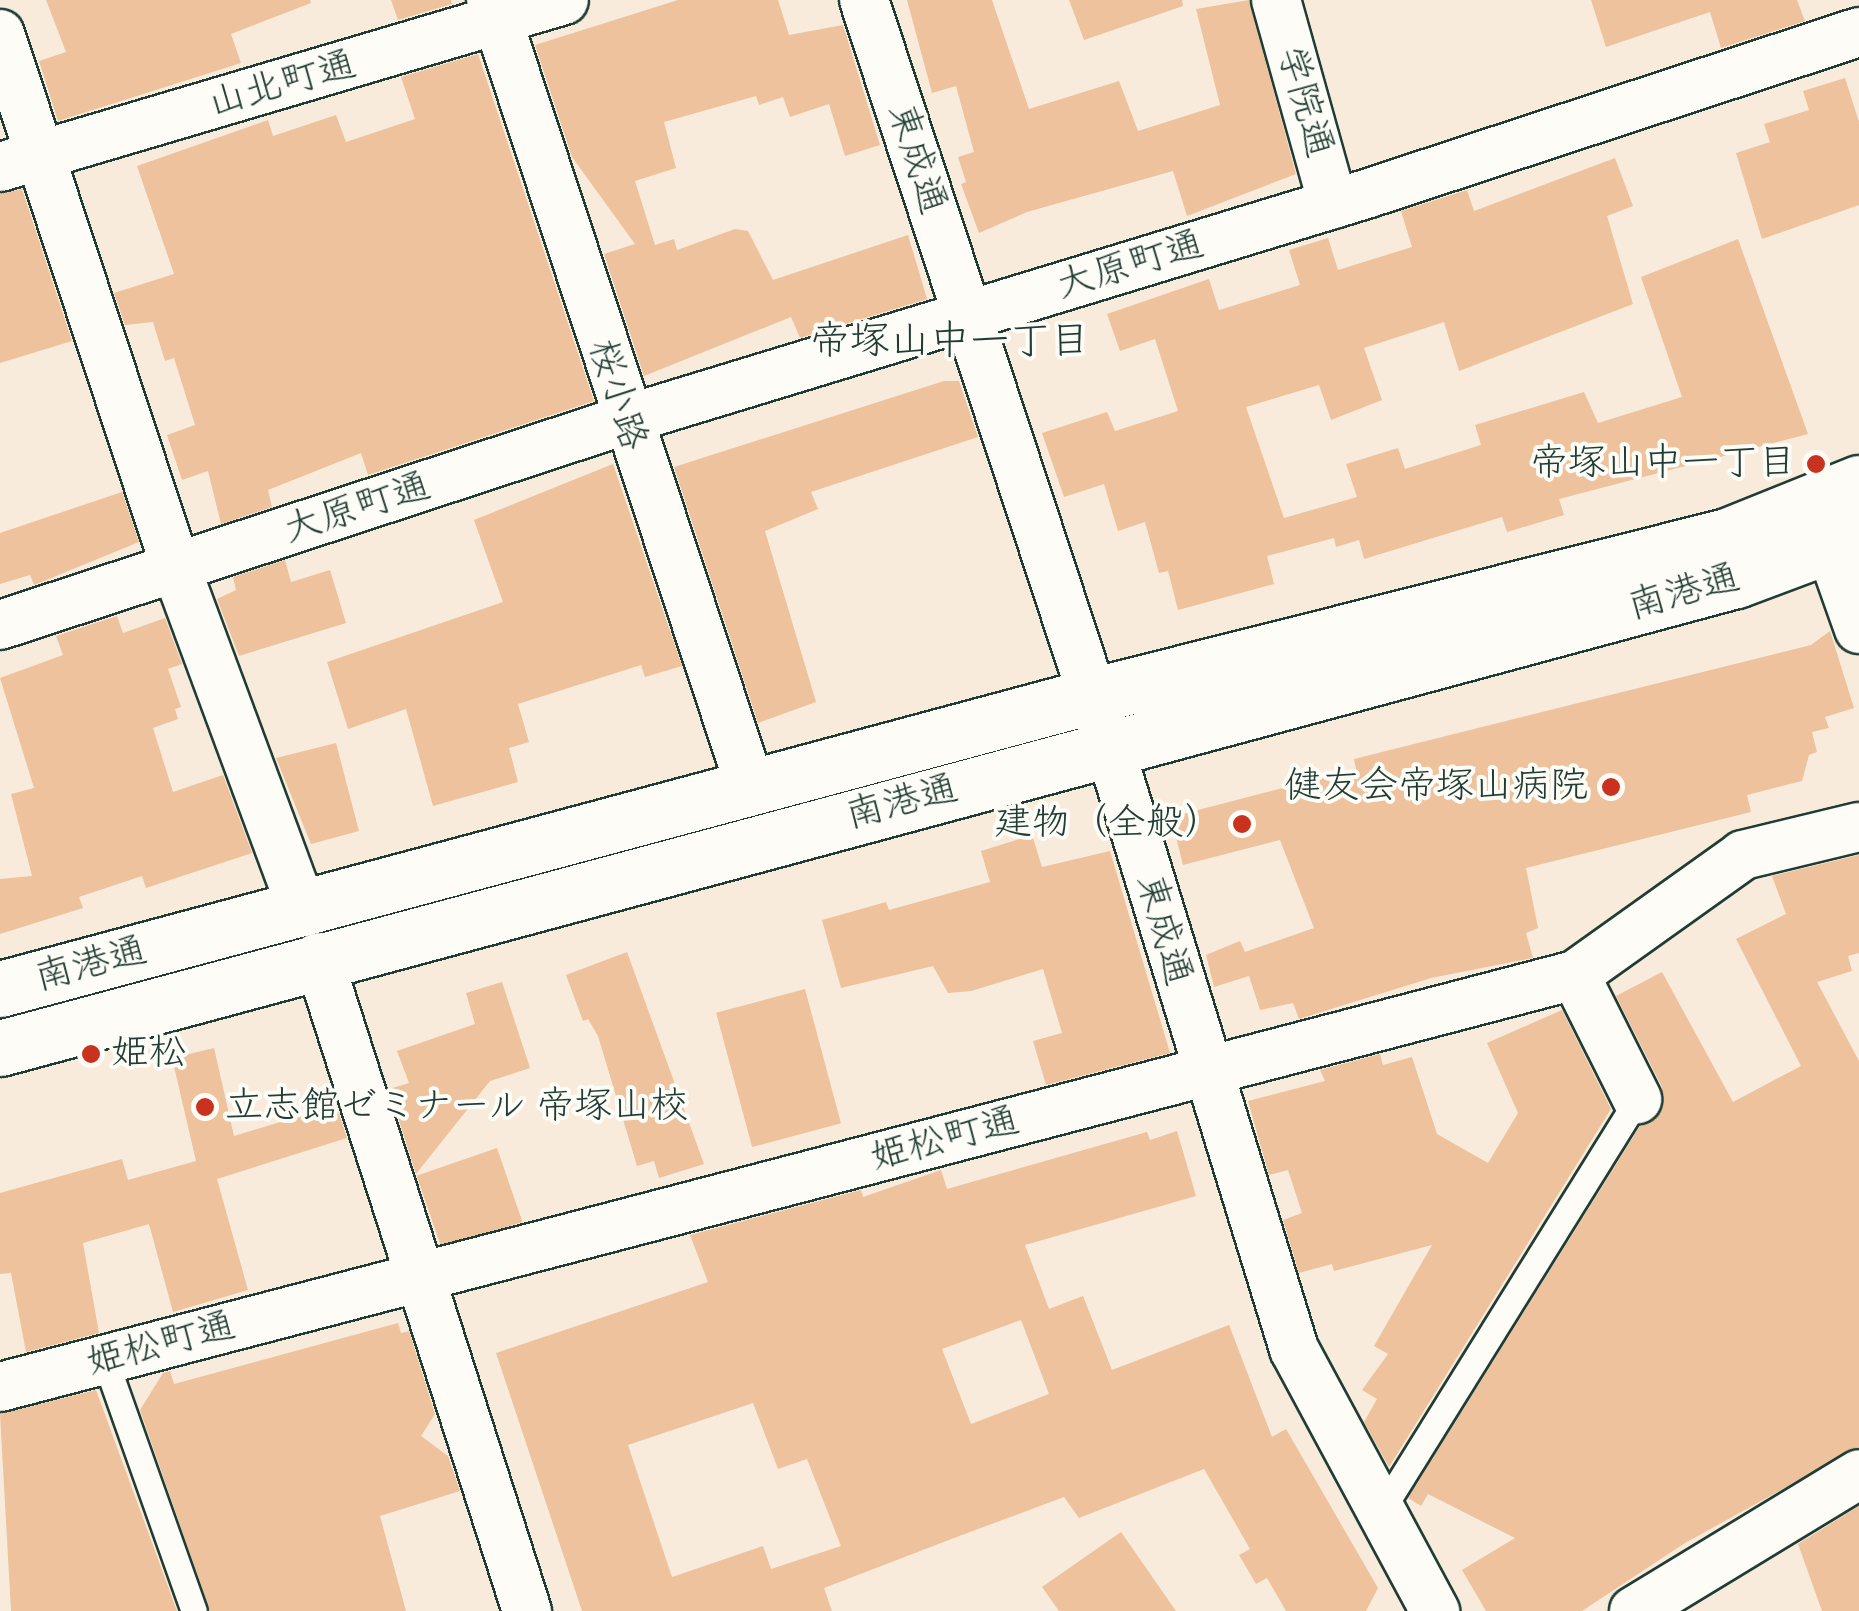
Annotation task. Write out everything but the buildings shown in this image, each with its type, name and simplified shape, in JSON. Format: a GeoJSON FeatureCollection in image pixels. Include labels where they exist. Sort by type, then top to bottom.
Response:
{"type":"FeatureCollection","features":[{"type":"Feature","properties":{"kind":"main road","name":"南港通"},"geometry":{"type":"LineString","coordinates":[[0,1048],[310,932],[751,788],[1091,696],[1727,536],[1859,484]]}},
{"type":"Feature","properties":{"kind":"main road","name":"南港通"},"geometry":{"type":"LineString","coordinates":[[0,989],[310,932],[1110,748],[1736,580],[1844,540]]}},
{"type":"Feature","properties":{"kind":"street","name":"山北町通"},"geometry":{"type":"LineString","coordinates":[[20,161],[495,11],[564,0]]}},
{"type":"Feature","properties":{"kind":"street","name":"東成通"},"geometry":{"type":"LineString","coordinates":[[864,0],[1110,748],[1204,1072],[1294,1349],[1435,1611]]}},
{"type":"Feature","properties":{"kind":"street","name":"学院通"},"geometry":{"type":"LineString","coordinates":[[1276,0],[1333,204]]}},
{"type":"Feature","properties":{"kind":"street","name":"桜小路"},"geometry":{"type":"LineString","coordinates":[[495,11],[624,420],[751,788]]}},
{"type":"Feature","properties":{"kind":"street","name":"大原町通"},"geometry":{"type":"LineString","coordinates":[[0,625],[624,420],[1333,204],[1859,32]]}},
{"type":"Feature","properties":{"kind":"street"},"geometry":{"type":"LineString","coordinates":[[0,34],[20,161],[310,932],[423,1275],[527,1611]]}},
{"type":"Feature","properties":{"kind":"street"},"geometry":{"type":"LineString","coordinates":[[1844,540],[1859,627]]}},
{"type":"Feature","properties":{"kind":"street","name":"姫松町通"},"geometry":{"type":"LineString","coordinates":[[0,1387],[1574,975],[1743,855],[1859,827]]}},
{"type":"Feature","properties":{"kind":"street"},"geometry":{"type":"LineString","coordinates":[[1574,975],[1637,1099]]}},
{"type":"Feature","properties":{"kind":"street"},"geometry":{"type":"LineString","coordinates":[[1634,1611],[1859,1474]]}},
{"type":"Feature","properties":{"kind":"lane"},"geometry":{"type":"LineString","coordinates":[[1381,1511],[1637,1099]]}},
{"type":"Feature","properties":{"kind":"lane"},"geometry":{"type":"LineString","coordinates":[[105,1360],[194,1611]]}},
{"type":"Feature","properties":{"kind":"place","name":"帝塚山中一丁目"},"geometry":{"type":"Point","coordinates":[1816,464]}},
{"type":"Feature","properties":{"kind":"place","name":"健友会帝塚山病院"},"geometry":{"type":"Point","coordinates":[1611,787]}},
{"type":"Feature","properties":{"kind":"place","name":"建物（全般）"},"geometry":{"type":"Point","coordinates":[1242,824]}},
{"type":"Feature","properties":{"kind":"place","name":"姫松"},"geometry":{"type":"Point","coordinates":[91,1054]}},
{"type":"Feature","properties":{"kind":"place","name":"立志館ゼミナール 帝塚山校"},"geometry":{"type":"Point","coordinates":[205,1107]}},
{"type":"Feature","properties":{"kind":"district","name":"帝塚山中一丁目"},"geometry":{"type":"Point","coordinates":[950,342]}}]}
